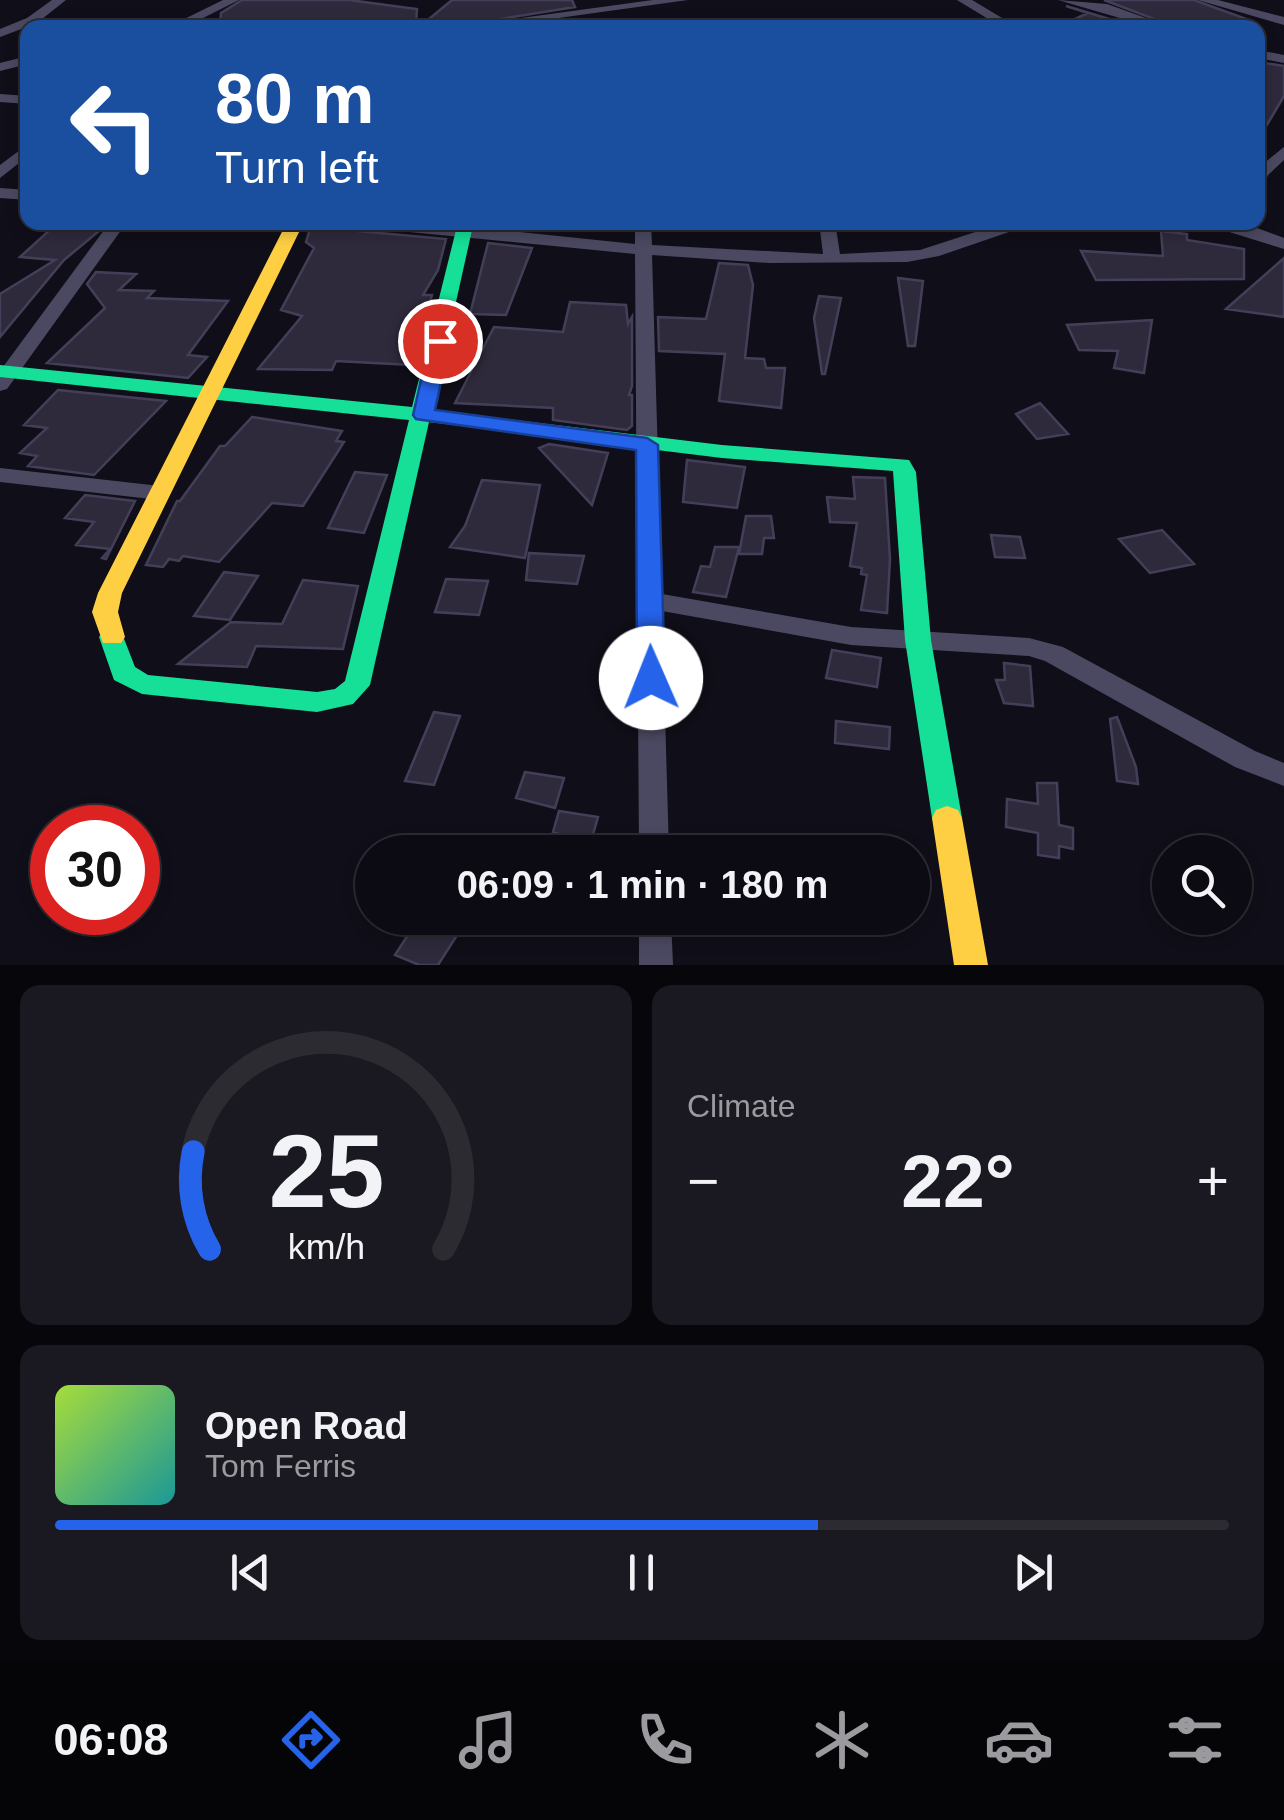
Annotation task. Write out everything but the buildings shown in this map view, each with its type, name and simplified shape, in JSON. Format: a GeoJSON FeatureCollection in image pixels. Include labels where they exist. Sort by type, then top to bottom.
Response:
{"type":"FeatureCollection","features":[{"type":"Feature","properties":{"kind":"street"},"geometry":{"type":"LineString","coordinates":[[32,20],[60,0]]}},
{"type":"Feature","properties":{"kind":"street"},"geometry":{"type":"LineString","coordinates":[[189,20],[233,0]]}},
{"type":"Feature","properties":{"kind":"street"},"geometry":{"type":"LineString","coordinates":[[523,20],[583,5],[682,0]]}},
{"type":"Feature","properties":{"kind":"street"},"geometry":{"type":"LineString","coordinates":[[963,0],[999,20]]}},
{"type":"Feature","properties":{"kind":"street"},"geometry":{"type":"LineString","coordinates":[[1064,0],[1144,20]]}},
{"type":"Feature","properties":{"kind":"street"},"geometry":{"type":"LineString","coordinates":[[1204,0],[1284,21]]}},
{"type":"Feature","properties":{"kind":"street"},"geometry":{"type":"LineString","coordinates":[[1265,175],[1284,152]]}},
{"type":"Feature","properties":{"kind":"street"},"geometry":{"type":"LineString","coordinates":[[0,173],[20,155]]}},
{"type":"Feature","properties":{"kind":"street"},"geometry":{"type":"LineString","coordinates":[[4,376],[113,230]]}},
{"type":"Feature","properties":{"kind":"street"},"geometry":{"type":"LineString","coordinates":[[292,230],[110,592],[105,612],[123,674],[142,684],[317,702],[343,697],[357,685],[424,415],[464,230],[643,235],[832,258],[927,255],[989,230]]}},
{"type":"Feature","properties":{"kind":"street"},"geometry":{"type":"LineString","coordinates":[[829,230],[832,258]]}},
{"type":"Feature","properties":{"kind":"street"},"geometry":{"type":"LineString","coordinates":[[1255,230],[1284,244]]}},
{"type":"Feature","properties":{"kind":"street"},"geometry":{"type":"LineString","coordinates":[[643,235],[654,835]]}},
{"type":"Feature","properties":{"kind":"street"},"geometry":{"type":"LineString","coordinates":[[4,376],[424,415],[825,464],[901,465],[906,472],[918,640],[970,965]]}},
{"type":"Feature","properties":{"kind":"street"},"geometry":{"type":"LineString","coordinates":[[0,475],[160,493]]}},
{"type":"Feature","properties":{"kind":"street"},"geometry":{"type":"LineString","coordinates":[[650,600],[850,636],[1030,647],[1054,654],[1245,759],[1284,775]]}},
{"type":"Feature","properties":{"kind":"street"},"geometry":{"type":"LineString","coordinates":[[655,935],[656,965]]}},
{"type":"Feature","properties":{"kind":"traffic: fast"},"geometry":{"type":"LineString","coordinates":[[112,637],[123,673],[142,684],[317,702],[343,697],[357,685],[464,230]]}},
{"type":"Feature","properties":{"kind":"traffic: fast"},"geometry":{"type":"LineString","coordinates":[[0,371],[371,409],[722,452],[901,465],[905,472],[918,640],[947,818]]}},
{"type":"Feature","properties":{"kind":"traffic: slow"},"geometry":{"type":"LineString","coordinates":[[112,637],[105,612],[110,593],[292,230]]}},
{"type":"Feature","properties":{"kind":"traffic: slow"},"geometry":{"type":"LineString","coordinates":[[947,818],[971,965]]}},
{"type":"Feature","properties":{"kind":"route"},"geometry":{"type":"LineString","coordinates":[[440,341],[424,415],[647,445],[651,678]]}}]}
